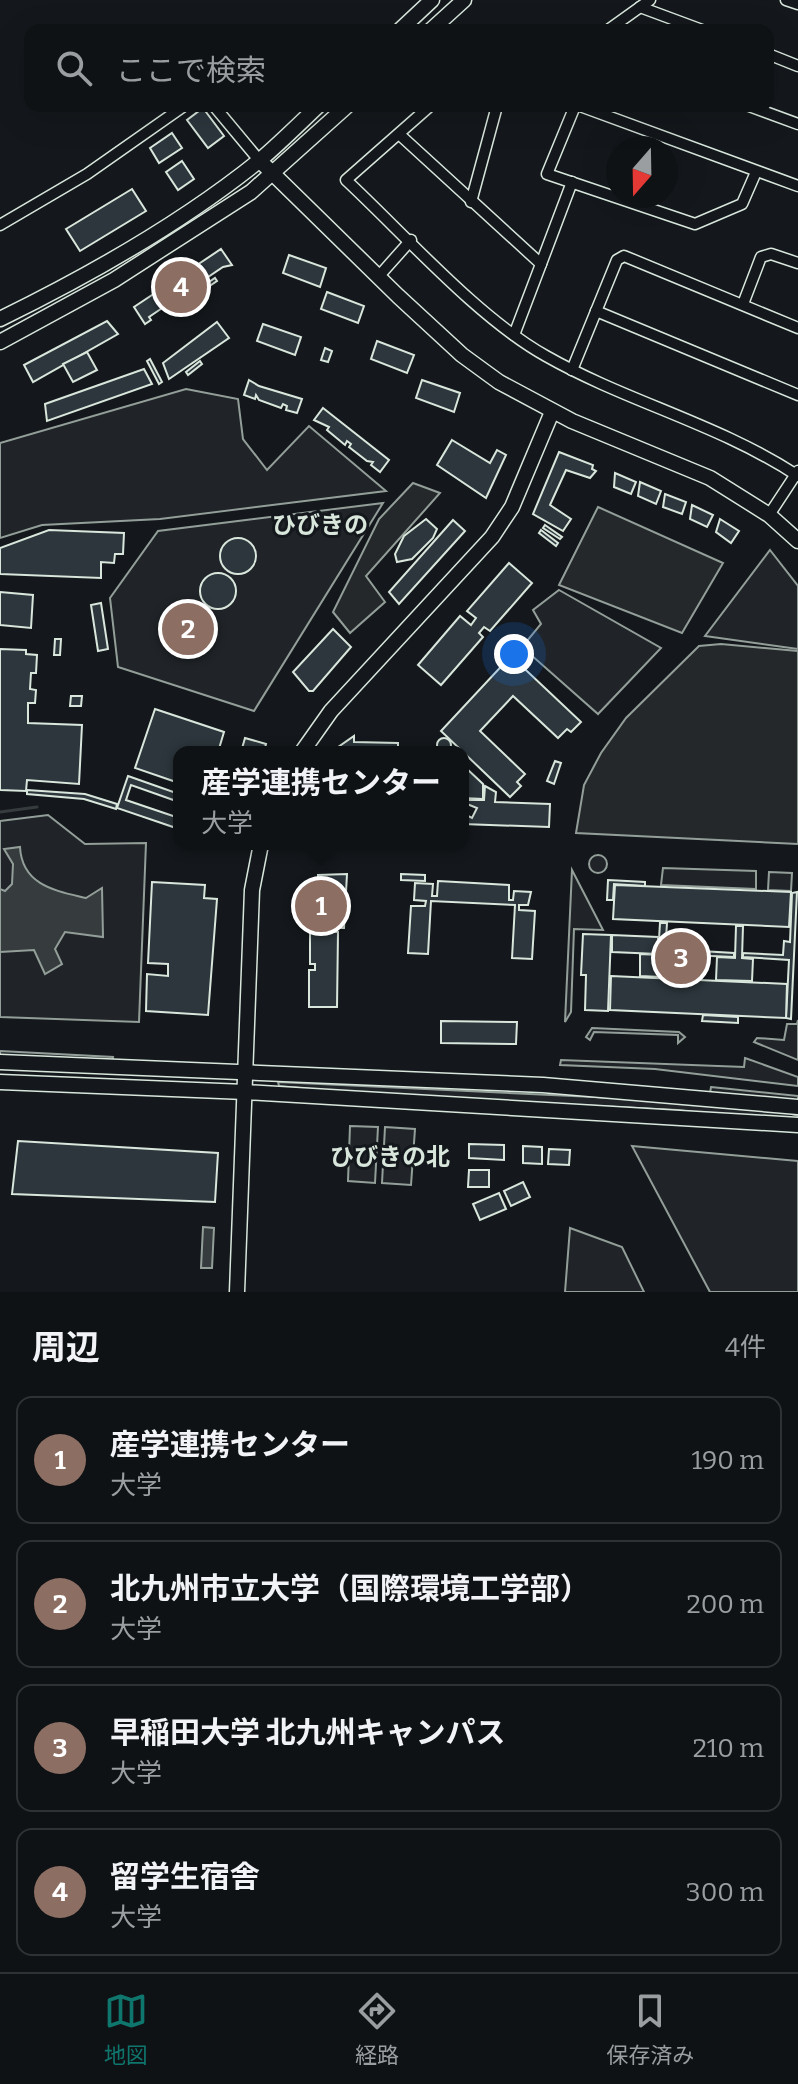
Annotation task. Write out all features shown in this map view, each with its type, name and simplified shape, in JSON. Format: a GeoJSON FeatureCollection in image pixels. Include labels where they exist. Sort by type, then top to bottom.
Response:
{"type":"FeatureCollection","features":[{"type":"Feature","properties":{"kind":"street"},"geometry":{"type":"LineString","coordinates":[[406,24],[432,0]]}},
{"type":"Feature","properties":{"kind":"street"},"geometry":{"type":"LineString","coordinates":[[438,24],[464,0]]}},
{"type":"Feature","properties":{"kind":"street"},"geometry":{"type":"LineString","coordinates":[[616,24],[650,0]]}},
{"type":"Feature","properties":{"kind":"street"},"geometry":{"type":"LineString","coordinates":[[786,0],[798,4]]}},
{"type":"Feature","properties":{"kind":"street"},"geometry":{"type":"LineString","coordinates":[[640,7],[686,24]]}},
{"type":"Feature","properties":{"kind":"street"},"geometry":{"type":"LineString","coordinates":[[774,56],[798,66]]}},
{"type":"Feature","properties":{"kind":"street"},"geometry":{"type":"LineString","coordinates":[[0,225],[87,174],[175,112]]}},
{"type":"Feature","properties":{"kind":"street"},"geometry":{"type":"LineString","coordinates":[[219,112],[259,160],[462,355],[499,382],[552,412],[710,478],[769,515],[798,541]]}},
{"type":"Feature","properties":{"kind":"street"},"geometry":{"type":"LineString","coordinates":[[0,319],[61,289],[163,227],[259,160],[311,112]]}},
{"type":"Feature","properties":{"kind":"street"},"geometry":{"type":"LineString","coordinates":[[0,342],[171,245],[273,173],[340,112]]}},
{"type":"Feature","properties":{"kind":"street"},"geometry":{"type":"LineString","coordinates":[[424,112],[346,180],[514,335],[572,370],[731,436],[798,474],[769,515]]}},
{"type":"Feature","properties":{"kind":"street"},"geometry":{"type":"LineString","coordinates":[[471,202],[495,112]]}},
{"type":"Feature","properties":{"kind":"street"},"geometry":{"type":"LineString","coordinates":[[574,112],[547,174],[695,224],[742,204],[756,172]]}},
{"type":"Feature","properties":{"kind":"street"},"geometry":{"type":"LineString","coordinates":[[593,112],[798,186]]}},
{"type":"Feature","properties":{"kind":"street"},"geometry":{"type":"LineString","coordinates":[[765,112],[798,124]]}},
{"type":"Feature","properties":{"kind":"street"},"geometry":{"type":"LineString","coordinates":[[400,135],[541,264]]}},
{"type":"Feature","properties":{"kind":"street"},"geometry":{"type":"LineString","coordinates":[[514,335],[572,182]]}},
{"type":"Feature","properties":{"kind":"street"},"geometry":{"type":"LineString","coordinates":[[379,276],[411,240]]}},
{"type":"Feature","properties":{"kind":"street"},"geometry":{"type":"LineString","coordinates":[[743,304],[761,257],[771,254],[798,263]]}},
{"type":"Feature","properties":{"kind":"street"},"geometry":{"type":"LineString","coordinates":[[572,370],[617,260],[624,256],[798,328]]}},
{"type":"Feature","properties":{"kind":"street"},"geometry":{"type":"LineString","coordinates":[[596,311],[798,395]]}},
{"type":"Feature","properties":{"kind":"street"},"geometry":{"type":"LineString","coordinates":[[306,746],[331,711],[492,537],[512,507],[552,412]]}},
{"type":"Feature","properties":{"kind":"street"},"geometry":{"type":"LineString","coordinates":[[237,1292],[252,890],[260,850]]}},
{"type":"Feature","properties":{"kind":"street"},"geometry":{"type":"LineString","coordinates":[[0,1062],[543,1085],[798,1107]]}},
{"type":"Feature","properties":{"kind":"street"},"geometry":{"type":"LineString","coordinates":[[0,1082],[245,1092],[798,1125]]}},
{"type":"Feature","properties":{"kind":"shaded area"},"geometry":{"type":"Polygon","coordinates":[[[186,389],[238,399],[243,439],[267,470],[309,426],[386,491],[160,519],[42,525],[0,538],[0,443],[186,389]]]}},
{"type":"Feature","properties":{"kind":"shaded area"},"geometry":{"type":"Polygon","coordinates":[[[413,483],[440,493],[366,576],[385,602],[350,633],[333,612],[379,519],[413,483]]]}},
{"type":"Feature","properties":{"kind":"shaded area"},"geometry":{"type":"Polygon","coordinates":[[[383,503],[254,711],[118,667],[110,598],[158,531],[383,503]]]}},
{"type":"Feature","properties":{"kind":"shaded area"},"geometry":{"type":"Polygon","coordinates":[[[598,507],[723,563],[682,633],[559,585],[598,507]]]}},
{"type":"Feature","properties":{"kind":"shaded area"},"geometry":{"type":"Polygon","coordinates":[[[770,550],[798,586],[798,649],[705,636],[770,550]]]}},
{"type":"Feature","properties":{"kind":"shaded area"},"geometry":{"type":"Polygon","coordinates":[[[559,590],[661,648],[598,714],[522,647],[541,624],[533,610],[559,590]]]}},
{"type":"Feature","properties":{"kind":"shaded area"},"geometry":{"type":"Polygon","coordinates":[[[721,644],[798,651],[798,844],[576,833],[584,785],[601,753],[626,718],[699,646],[721,644]]]}},
{"type":"Feature","properties":{"kind":"shaded area"},"geometry":{"type":"Polygon","coordinates":[[[48,815],[85,844],[146,843],[139,1022],[0,1017],[0,821],[48,815]]]}},
{"type":"Feature","properties":{"kind":"shaded area"},"geometry":{"type":"Polygon","coordinates":[[[20,847],[27,870],[53,889],[86,898],[102,888],[103,937],[65,932],[55,949],[62,964],[45,974],[34,950],[0,952],[0,889],[5,891],[12,884],[13,864],[4,849],[20,847]]]}},
{"type":"Feature","properties":{"kind":"shaded area"},"geometry":{"type":"Polygon","coordinates":[[[598,855],[607,864],[598,873],[589,864],[598,855]]]}},
{"type":"Feature","properties":{"kind":"shaded area"},"geometry":{"type":"Polygon","coordinates":[[[663,868],[756,871],[756,889],[661,885],[663,868]]]}},
{"type":"Feature","properties":{"kind":"shaded area"},"geometry":{"type":"Polygon","coordinates":[[[572,870],[603,930],[574,929],[571,1012],[565,1022],[572,870]]]}},
{"type":"Feature","properties":{"kind":"shaded area"},"geometry":{"type":"Polygon","coordinates":[[[769,872],[792,873],[791,891],[768,890],[769,872]]]}},
{"type":"Feature","properties":{"kind":"shaded area"},"geometry":{"type":"Polygon","coordinates":[[[798,1020],[798,1060],[754,1042],[757,1038],[784,1040],[787,1024],[797,1024],[798,1020]]]}},
{"type":"Feature","properties":{"kind":"shaded area"},"geometry":{"type":"Polygon","coordinates":[[[592,1028],[679,1032],[685,1037],[678,1043],[678,1035],[594,1032],[590,1040],[586,1037],[592,1028]]]}},
{"type":"Feature","properties":{"kind":"shaded area"},"geometry":{"type":"Polygon","coordinates":[[[0,1051],[113,1057],[112,1063],[0,1058],[0,1051]]]}},
{"type":"Feature","properties":{"kind":"shaded area"},"geometry":{"type":"Polygon","coordinates":[[[745,1058],[798,1077],[798,1086],[655,1069],[560,1065],[561,1060],[744,1067],[745,1058]]]}},
{"type":"Feature","properties":{"kind":"shaded area"},"geometry":{"type":"Polygon","coordinates":[[[278,1082],[616,1098],[789,1113],[798,1116],[798,1124],[677,1110],[375,1095],[279,1086],[278,1082]]]}},
{"type":"Feature","properties":{"kind":"shaded area"},"geometry":{"type":"Polygon","coordinates":[[[711,1087],[798,1096],[798,1103],[710,1093],[711,1087]]]}},
{"type":"Feature","properties":{"kind":"shaded area"},"geometry":{"type":"Polygon","coordinates":[[[350,1126],[378,1127],[375,1183],[348,1181],[350,1126]]]}},
{"type":"Feature","properties":{"kind":"shaded area"},"geometry":{"type":"Polygon","coordinates":[[[385,1127],[415,1129],[411,1185],[382,1183],[385,1127]]]}},
{"type":"Feature","properties":{"kind":"shaded area"},"geometry":{"type":"Polygon","coordinates":[[[632,1146],[798,1161],[798,1292],[710,1292],[632,1146]]]}},
{"type":"Feature","properties":{"kind":"shaded area"},"geometry":{"type":"Polygon","coordinates":[[[203,1227],[214,1228],[212,1268],[201,1268],[203,1227]]]}},
{"type":"Feature","properties":{"kind":"shaded area"},"geometry":{"type":"Polygon","coordinates":[[[570,1228],[622,1247],[644,1292],[565,1292],[570,1228]]]}},
{"type":"Feature","properties":{"kind":"building"},"geometry":{"type":"Polygon","coordinates":[[[198,112],[206,112],[224,136],[208,148],[187,120],[198,112]]]}},
{"type":"Feature","properties":{"kind":"building"},"geometry":{"type":"Polygon","coordinates":[[[172,133],[182,148],[159,163],[150,148],[172,133]]]}},
{"type":"Feature","properties":{"kind":"building"},"geometry":{"type":"Polygon","coordinates":[[[182,161],[194,179],[178,190],[166,172],[182,161]]]}},
{"type":"Feature","properties":{"kind":"building"},"geometry":{"type":"Polygon","coordinates":[[[132,189],[146,211],[80,251],[66,229],[132,189]]]}},
{"type":"Feature","properties":{"kind":"building"},"geometry":{"type":"Polygon","coordinates":[[[221,249],[232,265],[223,267],[149,317],[151,320],[145,324],[134,307],[221,249]]]}},
{"type":"Feature","properties":{"kind":"building"},"geometry":{"type":"Polygon","coordinates":[[[289,255],[326,268],[320,287],[283,273],[289,255]]]}},
{"type":"Feature","properties":{"kind":"building"},"geometry":{"type":"Polygon","coordinates":[[[215,278],[217,281],[196,295],[194,292],[215,278]]]}},
{"type":"Feature","properties":{"kind":"building"},"geometry":{"type":"Polygon","coordinates":[[[327,292],[364,306],[358,323],[321,309],[327,292]]]}},
{"type":"Feature","properties":{"kind":"building"},"geometry":{"type":"Polygon","coordinates":[[[107,321],[118,334],[33,382],[24,365],[107,321]]]}},
{"type":"Feature","properties":{"kind":"building"},"geometry":{"type":"Polygon","coordinates":[[[217,322],[229,338],[169,379],[163,363],[217,322]]]}},
{"type":"Feature","properties":{"kind":"building"},"geometry":{"type":"Polygon","coordinates":[[[263,324],[301,337],[295,355],[257,341],[263,324]]]}},
{"type":"Feature","properties":{"kind":"building"},"geometry":{"type":"Polygon","coordinates":[[[377,341],[414,355],[407,373],[371,359],[377,341]]]}},
{"type":"Feature","properties":{"kind":"building"},"geometry":{"type":"Polygon","coordinates":[[[325,348],[332,351],[328,362],[321,360],[325,348]]]}},
{"type":"Feature","properties":{"kind":"building"},"geometry":{"type":"Polygon","coordinates":[[[87,352],[97,370],[73,382],[63,364],[87,352]]]}},
{"type":"Feature","properties":{"kind":"building"},"geometry":{"type":"Polygon","coordinates":[[[150,359],[162,382],[159,384],[147,361],[150,359]]]}},
{"type":"Feature","properties":{"kind":"building"},"geometry":{"type":"Polygon","coordinates":[[[200,361],[202,364],[188,375],[186,372],[200,361]]]}},
{"type":"Feature","properties":{"kind":"building"},"geometry":{"type":"Polygon","coordinates":[[[144,369],[152,384],[47,421],[45,404],[144,369]]]}},
{"type":"Feature","properties":{"kind":"building"},"geometry":{"type":"Polygon","coordinates":[[[249,380],[302,399],[297,413],[286,410],[287,406],[283,404],[281,408],[259,400],[256,395],[255,399],[244,395],[249,380]]]}},
{"type":"Feature","properties":{"kind":"building"},"geometry":{"type":"Polygon","coordinates":[[[422,380],[460,393],[454,412],[416,398],[422,380]]]}},
{"type":"Feature","properties":{"kind":"building"},"geometry":{"type":"Polygon","coordinates":[[[323,408],[389,460],[380,472],[371,465],[373,462],[349,447],[351,444],[347,441],[345,445],[327,430],[329,427],[314,420],[323,408]]]}},
{"type":"Feature","properties":{"kind":"building"},"geometry":{"type":"Polygon","coordinates":[[[452,440],[490,463],[497,450],[506,455],[486,498],[437,465],[452,440]]]}},
{"type":"Feature","properties":{"kind":"building"},"geometry":{"type":"Polygon","coordinates":[[[559,452],[593,465],[592,469],[596,471],[590,478],[566,470],[550,505],[571,519],[563,531],[533,514],[559,452]]]}},
{"type":"Feature","properties":{"kind":"building"},"geometry":{"type":"Polygon","coordinates":[[[615,473],[636,482],[631,494],[614,487],[615,473]]]}},
{"type":"Feature","properties":{"kind":"building"},"geometry":{"type":"Polygon","coordinates":[[[640,482],[661,491],[656,504],[638,496],[640,482]]]}},
{"type":"Feature","properties":{"kind":"building"},"geometry":{"type":"Polygon","coordinates":[[[665,494],[686,502],[682,514],[663,507],[665,494]]]}},
{"type":"Feature","properties":{"kind":"building"},"geometry":{"type":"Polygon","coordinates":[[[692,505],[713,515],[707,527],[690,519],[692,505]]]}},
{"type":"Feature","properties":{"kind":"building"},"geometry":{"type":"Polygon","coordinates":[[[426,519],[437,529],[433,538],[412,559],[397,562],[395,554],[404,536],[426,519]]]}},
{"type":"Feature","properties":{"kind":"building"},"geometry":{"type":"Polygon","coordinates":[[[720,519],[739,531],[731,543],[716,532],[720,519]]]}},
{"type":"Feature","properties":{"kind":"building"},"geometry":{"type":"Polygon","coordinates":[[[453,520],[465,531],[399,604],[389,592],[453,520]]]}},
{"type":"Feature","properties":{"kind":"building"},"geometry":{"type":"Polygon","coordinates":[[[545,525],[562,537],[560,539],[543,528],[545,525]]]}},
{"type":"Feature","properties":{"kind":"building"},"geometry":{"type":"Polygon","coordinates":[[[49,530],[124,533],[123,554],[115,554],[114,563],[101,562],[101,578],[0,574],[0,548],[49,530]]]}},
{"type":"Feature","properties":{"kind":"building"},"geometry":{"type":"Polygon","coordinates":[[[541,530],[558,543],[556,546],[539,533],[541,530]]]}},
{"type":"Feature","properties":{"kind":"building"},"geometry":{"type":"Polygon","coordinates":[[[238,538],[250,544],[256,556],[250,568],[238,574],[226,568],[220,556],[226,544],[238,538]]]}},
{"type":"Feature","properties":{"kind":"building"},"geometry":{"type":"Polygon","coordinates":[[[509,563],[532,583],[490,631],[484,627],[479,633],[483,637],[441,685],[418,665],[460,616],[471,625],[476,618],[467,611],[509,563]]]}},
{"type":"Feature","properties":{"kind":"building"},"geometry":{"type":"Polygon","coordinates":[[[218,573],[231,578],[236,591],[231,604],[218,609],[205,604],[200,591],[205,578],[218,573]]]}},
{"type":"Feature","properties":{"kind":"building"},"geometry":{"type":"Polygon","coordinates":[[[0,592],[33,595],[31,628],[0,625],[0,592]]]}},
{"type":"Feature","properties":{"kind":"building"},"geometry":{"type":"Polygon","coordinates":[[[101,603],[108,649],[98,651],[91,605],[101,603]]]}},
{"type":"Feature","properties":{"kind":"building"},"geometry":{"type":"Polygon","coordinates":[[[333,629],[351,647],[313,691],[309,691],[293,672],[333,629]]]}},
{"type":"Feature","properties":{"kind":"building"},"geometry":{"type":"Polygon","coordinates":[[[55,639],[61,639],[60,655],[54,655],[55,639]]]}},
{"type":"Feature","properties":{"kind":"building"},"geometry":{"type":"Polygon","coordinates":[[[0,649],[26,650],[26,654],[37,655],[36,673],[31,673],[30,689],[36,690],[35,703],[28,703],[28,723],[82,725],[79,784],[27,780],[26,791],[0,790],[0,649]]]}},
{"type":"Feature","properties":{"kind":"building"},"geometry":{"type":"Polygon","coordinates":[[[511,656],[581,722],[571,732],[567,729],[558,738],[513,696],[480,731],[525,774],[517,782],[521,786],[510,797],[469,758],[469,746],[457,746],[441,731],[511,656]]]}},
{"type":"Feature","properties":{"kind":"building"},"geometry":{"type":"Polygon","coordinates":[[[71,696],[82,696],[81,706],[70,706],[71,696]]]}},
{"type":"Feature","properties":{"kind":"building"},"geometry":{"type":"Polygon","coordinates":[[[155,709],[224,732],[220,746],[173,746],[173,781],[135,768],[155,709]]]}},
{"type":"Feature","properties":{"kind":"building"},"geometry":{"type":"Polygon","coordinates":[[[354,736],[354,742],[398,743],[398,746],[340,746],[354,736]]]}},
{"type":"Feature","properties":{"kind":"building"},"geometry":{"type":"Polygon","coordinates":[[[245,738],[266,744],[266,746],[243,746],[245,738]]]}},
{"type":"Feature","properties":{"kind":"building"},"geometry":{"type":"Polygon","coordinates":[[[439,740],[449,740],[451,746],[437,746],[439,740]]]}},
{"type":"Feature","properties":{"kind":"building"},"geometry":{"type":"Polygon","coordinates":[[[555,761],[561,763],[554,784],[547,781],[555,761]]]}},
{"type":"Feature","properties":{"kind":"building"},"geometry":{"type":"Polygon","coordinates":[[[469,771],[483,784],[483,799],[469,798],[469,771]]]}},
{"type":"Feature","properties":{"kind":"building"},"geometry":{"type":"Polygon","coordinates":[[[128,776],[173,792],[173,800],[131,785],[126,800],[173,816],[173,827],[117,808],[128,776]]]}},
{"type":"Feature","properties":{"kind":"building"},"geometry":{"type":"Polygon","coordinates":[[[485,786],[496,792],[495,802],[550,804],[549,827],[469,824],[469,816],[472,818],[477,808],[469,805],[469,800],[484,800],[485,786]]]}},
{"type":"Feature","properties":{"kind":"building"},"geometry":{"type":"Polygon","coordinates":[[[27,790],[85,794],[117,804],[116,809],[84,799],[27,794],[27,790]]]}},
{"type":"Feature","properties":{"kind":"building"},"geometry":{"type":"Polygon","coordinates":[[[347,874],[344,928],[332,928],[332,932],[338,932],[337,1007],[309,1007],[309,970],[315,970],[315,964],[310,964],[310,931],[317,931],[317,926],[303,926],[304,896],[310,896],[311,886],[318,886],[318,875],[347,874]]]}},
{"type":"Feature","properties":{"kind":"building"},"geometry":{"type":"Polygon","coordinates":[[[401,874],[425,875],[425,881],[401,880],[401,874]]]}},
{"type":"Feature","properties":{"kind":"building"},"geometry":{"type":"Polygon","coordinates":[[[608,880],[645,882],[645,886],[614,884],[613,900],[607,900],[608,880]]]}},
{"type":"Feature","properties":{"kind":"building"},"geometry":{"type":"Polygon","coordinates":[[[438,881],[509,885],[509,900],[513,900],[514,891],[531,892],[528,905],[519,905],[519,910],[535,911],[532,959],[512,958],[515,905],[431,901],[428,954],[408,953],[411,906],[425,906],[426,901],[414,900],[415,883],[433,884],[432,896],[437,896],[438,881]]]}},
{"type":"Feature","properties":{"kind":"building"},"geometry":{"type":"Polygon","coordinates":[[[152,882],[205,885],[204,898],[217,899],[208,1015],[146,1011],[147,974],[168,976],[168,964],[148,963],[152,882]]]}},
{"type":"Feature","properties":{"kind":"building"},"geometry":{"type":"Polygon","coordinates":[[[615,885],[791,892],[789,927],[613,919],[615,885]]]}},
{"type":"Feature","properties":{"kind":"building"},"geometry":{"type":"Polygon","coordinates":[[[797,892],[791,1019],[786,1018],[789,960],[743,957],[743,953],[783,955],[784,941],[790,942],[792,893],[797,892]]]}},
{"type":"Feature","properties":{"kind":"building"},"geometry":{"type":"Polygon","coordinates":[[[660,923],[667,923],[665,955],[682,956],[682,978],[640,976],[640,954],[658,955],[660,923]]]}},
{"type":"Feature","properties":{"kind":"building"},"geometry":{"type":"Polygon","coordinates":[[[736,926],[743,926],[742,958],[753,959],[752,981],[716,980],[717,957],[735,958],[736,926]]]}},
{"type":"Feature","properties":{"kind":"building"},"geometry":{"type":"Polygon","coordinates":[[[583,934],[611,935],[608,1011],[585,1010],[586,975],[581,975],[583,934]]]}},
{"type":"Feature","properties":{"kind":"building"},"geometry":{"type":"Polygon","coordinates":[[[612,935],[658,937],[658,954],[612,952],[612,935]]]}},
{"type":"Feature","properties":{"kind":"building"},"geometry":{"type":"Polygon","coordinates":[[[666,949],[734,953],[734,957],[666,954],[666,949]]]}},
{"type":"Feature","properties":{"kind":"building"},"geometry":{"type":"Polygon","coordinates":[[[611,976],[787,984],[786,1018],[610,1010],[611,976]]]}},
{"type":"Feature","properties":{"kind":"building"},"geometry":{"type":"Polygon","coordinates":[[[703,1015],[738,1017],[738,1023],[702,1021],[703,1015]]]}},
{"type":"Feature","properties":{"kind":"building"},"geometry":{"type":"Polygon","coordinates":[[[441,1021],[517,1022],[516,1044],[441,1043],[441,1021]]]}},
{"type":"Feature","properties":{"kind":"building"},"geometry":{"type":"Polygon","coordinates":[[[18,1141],[218,1153],[215,1202],[12,1194],[18,1141]]]}},
{"type":"Feature","properties":{"kind":"building"},"geometry":{"type":"Polygon","coordinates":[[[469,1144],[504,1145],[504,1160],[469,1158],[469,1144]]]}},
{"type":"Feature","properties":{"kind":"building"},"geometry":{"type":"Polygon","coordinates":[[[523,1146],[542,1147],[542,1164],[523,1163],[523,1146]]]}},
{"type":"Feature","properties":{"kind":"building"},"geometry":{"type":"Polygon","coordinates":[[[549,1149],[570,1150],[569,1165],[548,1164],[549,1149]]]}},
{"type":"Feature","properties":{"kind":"building"},"geometry":{"type":"Polygon","coordinates":[[[469,1170],[489,1170],[489,1187],[468,1187],[469,1170]]]}},
{"type":"Feature","properties":{"kind":"building"},"geometry":{"type":"Polygon","coordinates":[[[523,1182],[530,1197],[511,1206],[504,1191],[523,1182]]]}},
{"type":"Feature","properties":{"kind":"building"},"geometry":{"type":"Polygon","coordinates":[[[499,1193],[506,1209],[480,1220],[473,1204],[499,1193]]]}},
{"type":"Feature","properties":{"kind":"waterway"},"geometry":{"type":"LineString","coordinates":[[0,812],[37,807]]}},
{"type":"Feature","properties":{"kind":"place","name":"留学生宿舎"},"geometry":{"type":"Point","coordinates":[181,287]}},
{"type":"Feature","properties":{"kind":"place","name":"北九州市立大学（国際環境工学部）"},"geometry":{"type":"Point","coordinates":[188,629]}},
{"type":"Feature","properties":{"kind":"place","name":"産学連携センター"},"geometry":{"type":"Point","coordinates":[321,906]}},
{"type":"Feature","properties":{"kind":"place","name":"早稲田大学 北九州キャンパス"},"geometry":{"type":"Point","coordinates":[681,958]}},
{"type":"Feature","properties":{"kind":"district","name":"ひびきの"},"geometry":{"type":"Point","coordinates":[320,525]}},
{"type":"Feature","properties":{"kind":"district","name":"ひびきの北"},"geometry":{"type":"Point","coordinates":[390,1157]}}]}
